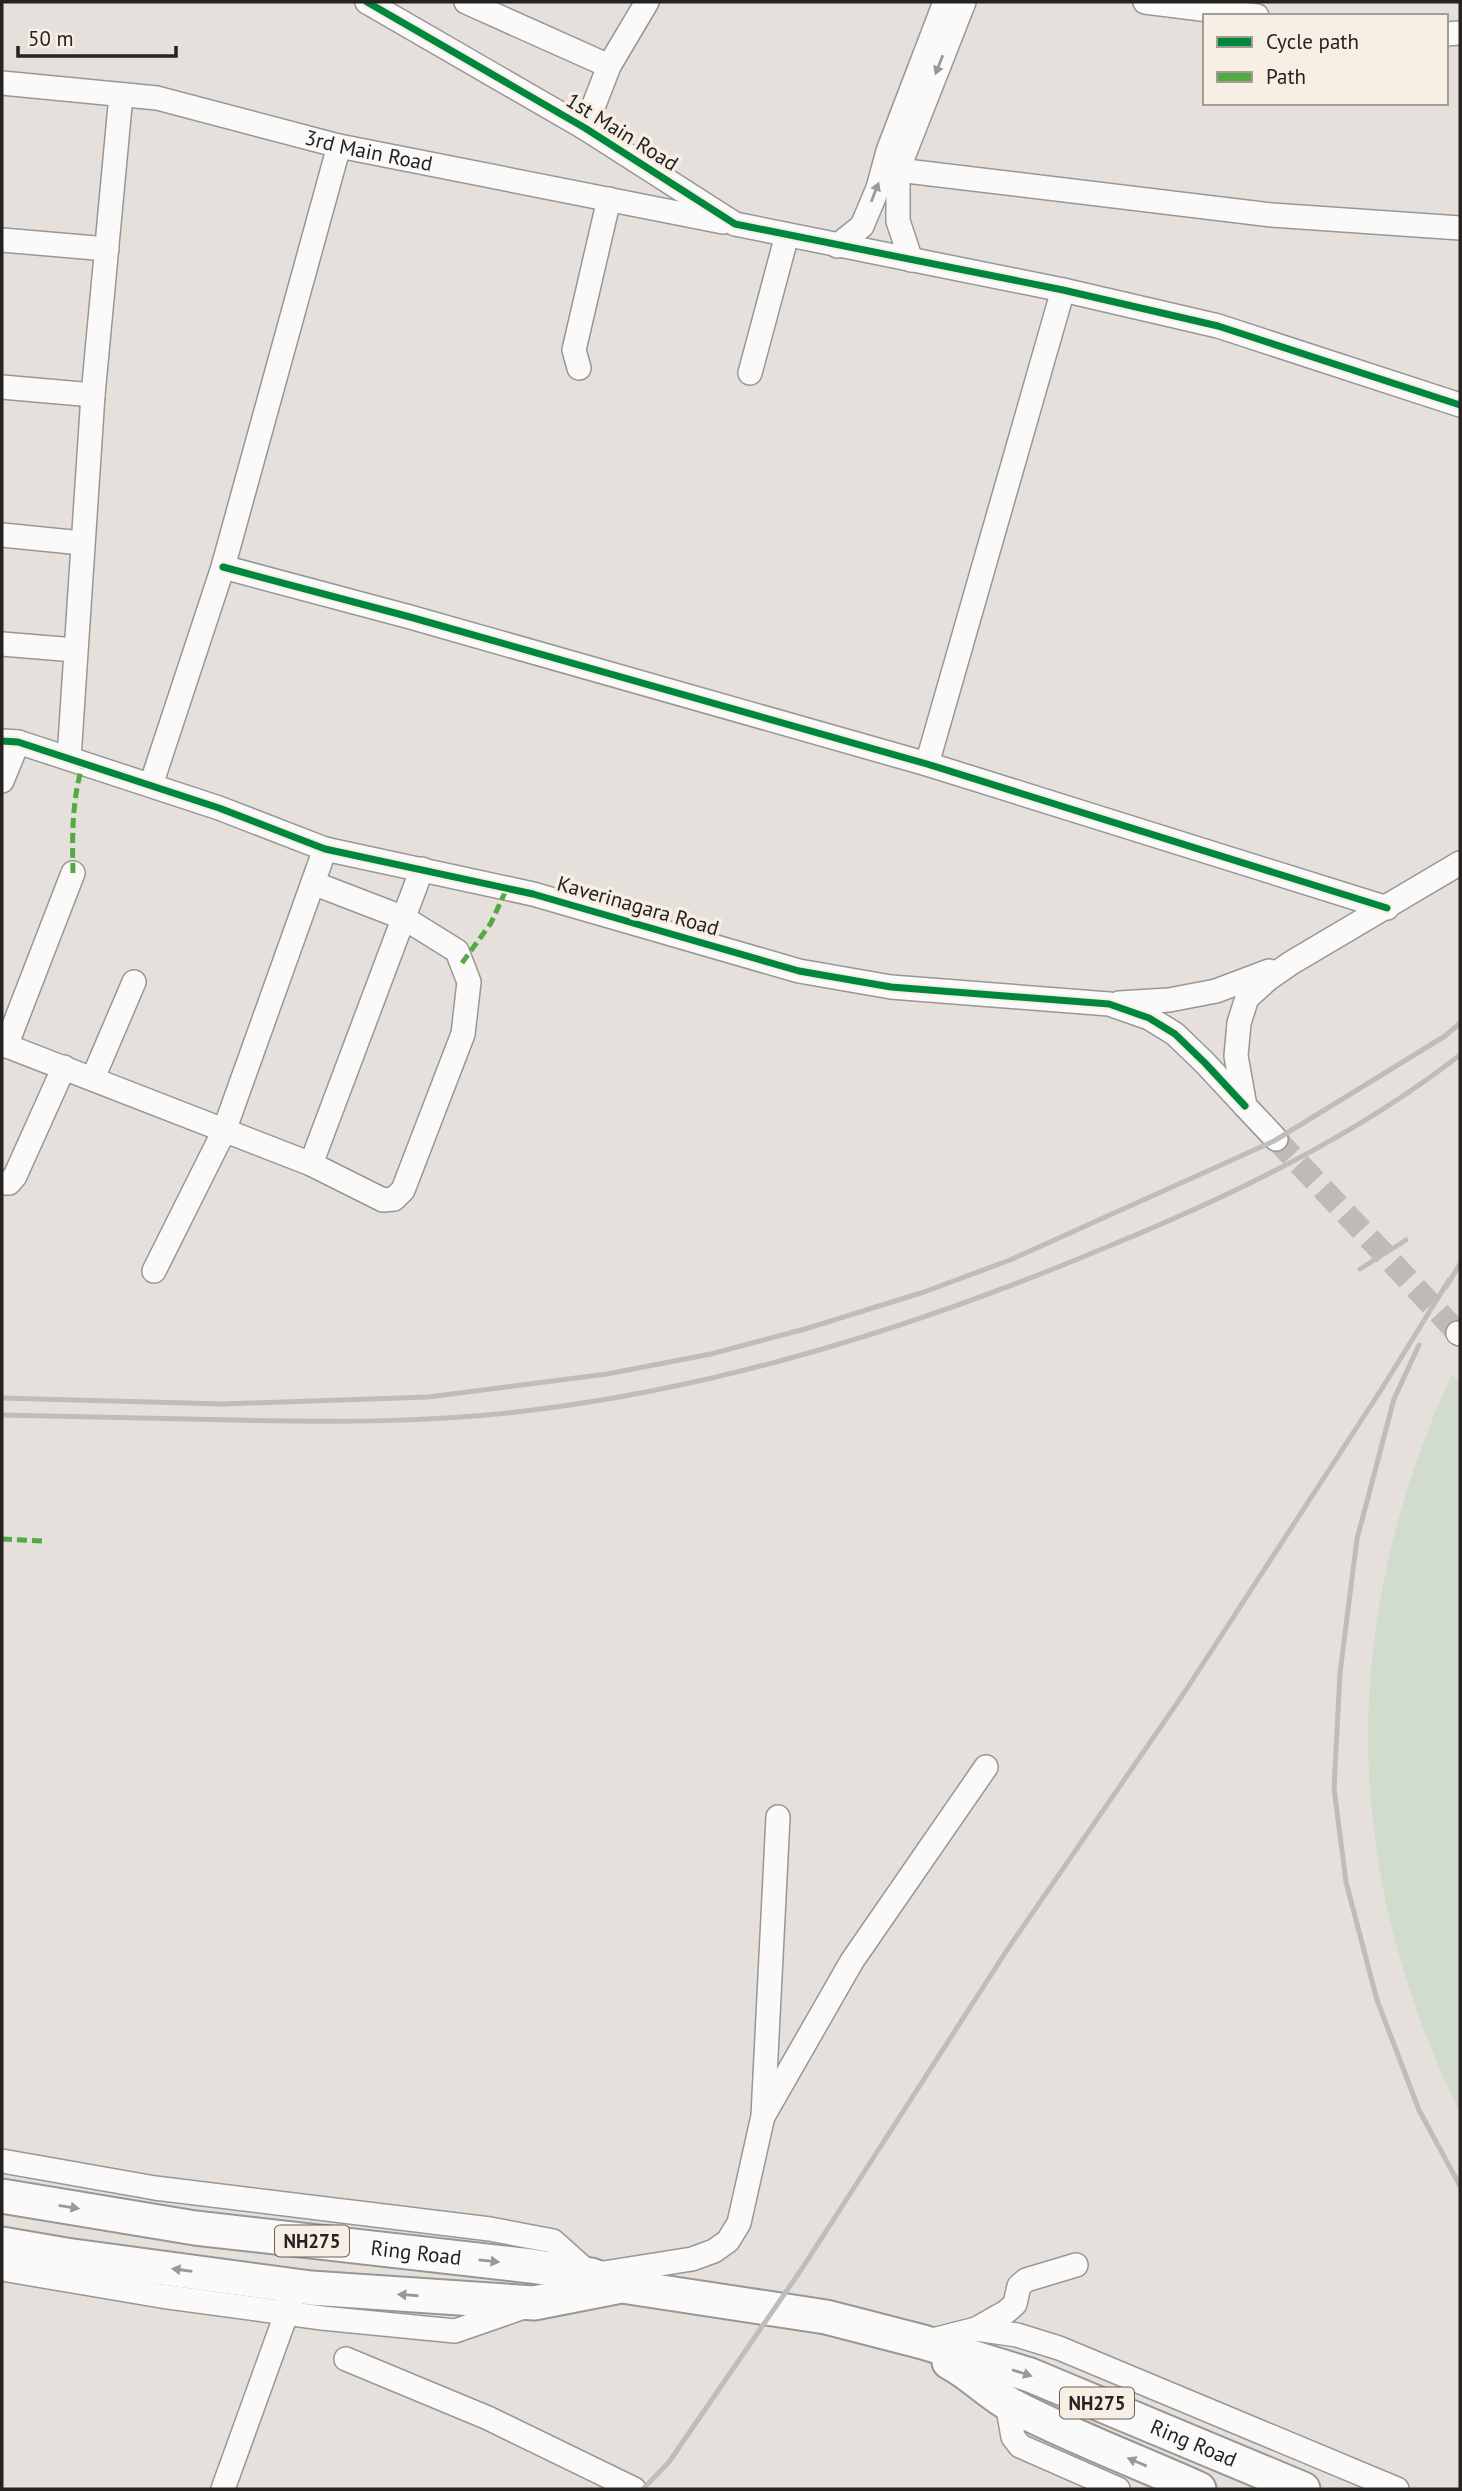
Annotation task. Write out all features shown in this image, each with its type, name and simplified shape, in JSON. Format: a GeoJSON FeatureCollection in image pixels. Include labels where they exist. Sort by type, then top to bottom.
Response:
{"type":"FeatureCollection","features":[{"type":"Feature","properties":{"kind":"highway","name":"Ring Road"},"geometry":{"type":"LineString","coordinates":[[2,2196],[195,2228],[531,2266],[591,2275],[622,2286],[826,2316],[1030,2375],[1303,2489]]}},
{"type":"Feature","properties":{"kind":"highway","name":"Ring Road"},"geometry":{"type":"LineString","coordinates":[[2,2244],[291,2299],[534,2303],[622,2286]]}},
{"type":"Feature","properties":{"kind":"highway","name":"Ring Road"},"geometry":{"type":"LineString","coordinates":[[886,2333],[952,2364],[980,2381],[1007,2403],[1049,2424],[1199,2489]]}},
{"type":"Feature","properties":{"kind":"street","name":"1st Main Road"},"geometry":{"type":"LineString","coordinates":[[367,2],[585,128],[735,224],[1063,290],[1218,326],[1460,405]]}},
{"type":"Feature","properties":{"kind":"street"},"geometry":{"type":"LineString","coordinates":[[466,2],[609,66]]}},
{"type":"Feature","properties":{"kind":"street"},"geometry":{"type":"LineString","coordinates":[[585,128],[609,66],[647,2]]}},
{"type":"Feature","properties":{"kind":"street"},"geometry":{"type":"LineString","coordinates":[[837,246],[862,226],[946,2]]}},
{"type":"Feature","properties":{"kind":"street"},"geometry":{"type":"LineString","coordinates":[[911,260],[898,221],[898,170],[964,2]]}},
{"type":"Feature","properties":{"kind":"street"},"geometry":{"type":"LineString","coordinates":[[1145,2],[1241,14]]}},
{"type":"Feature","properties":{"kind":"street","name":"3rd Main Road"},"geometry":{"type":"LineString","coordinates":[[2,83],[157,98],[339,146],[735,224]]}},
{"type":"Feature","properties":{"kind":"street"},"geometry":{"type":"LineString","coordinates":[[69,758],[93,395],[121,95]]}},
{"type":"Feature","properties":{"kind":"street"},"geometry":{"type":"LineString","coordinates":[[151,785],[223,567],[339,146]]}},
{"type":"Feature","properties":{"kind":"street"},"geometry":{"type":"LineString","coordinates":[[898,170],[1272,215],[1460,228]]}},
{"type":"Feature","properties":{"kind":"street"},"geometry":{"type":"LineString","coordinates":[[579,368],[573,351],[609,200]]}},
{"type":"Feature","properties":{"kind":"street"},"geometry":{"type":"LineString","coordinates":[[750,373],[788,235]]}},
{"type":"Feature","properties":{"kind":"street"},"geometry":{"type":"LineString","coordinates":[[2,240],[107,249]]}},
{"type":"Feature","properties":{"kind":"street"},"geometry":{"type":"LineString","coordinates":[[927,764],[1063,290]]}},
{"type":"Feature","properties":{"kind":"street"},"geometry":{"type":"LineString","coordinates":[[2,387],[93,395]]}},
{"type":"Feature","properties":{"kind":"street"},"geometry":{"type":"LineString","coordinates":[[2,535],[82,542]]}},
{"type":"Feature","properties":{"kind":"street"},"geometry":{"type":"LineString","coordinates":[[223,567],[410,617],[927,764],[1387,908]]}},
{"type":"Feature","properties":{"kind":"street"},"geometry":{"type":"LineString","coordinates":[[2,644],[75,650]]}},
{"type":"Feature","properties":{"kind":"street"},"geometry":{"type":"LineString","coordinates":[[2,781],[10,742]]}},
{"type":"Feature","properties":{"kind":"street","name":"Kaverinagara Road"},"geometry":{"type":"LineString","coordinates":[[10,742],[151,785],[325,849],[533,894],[799,971],[891,987],[1109,1004],[1149,1018],[1175,1034],[1276,1139]]}},
{"type":"Feature","properties":{"kind":"street"},"geometry":{"type":"LineString","coordinates":[[154,1271],[224,1131],[325,849]]}},
{"type":"Feature","properties":{"kind":"street"},"geometry":{"type":"LineString","coordinates":[[1245,1106],[1236,1056],[1239,1023],[1247,998],[1268,979],[1292,963],[1460,863]]}},
{"type":"Feature","properties":{"kind":"street"},"geometry":{"type":"LineString","coordinates":[[311,1164],[422,869]]}},
{"type":"Feature","properties":{"kind":"street"},"geometry":{"type":"LineString","coordinates":[[73,873],[4,1045],[311,1164],[383,1200],[394,1199],[403,1190],[463,1034],[469,982],[457,951],[404,918],[313,883]]}},
{"type":"Feature","properties":{"kind":"street"},"geometry":{"type":"LineString","coordinates":[[1109,1004],[1169,1000],[1216,991],[1292,963]]}},
{"type":"Feature","properties":{"kind":"street"},"geometry":{"type":"LineString","coordinates":[[93,1078],[134,982]]}},
{"type":"Feature","properties":{"kind":"street"},"geometry":{"type":"LineString","coordinates":[[2,1182],[9,1183],[15,1176],[64,1067]]}},
{"type":"Feature","properties":{"kind":"street"},"geometry":{"type":"LineString","coordinates":[[763,2116],[852,1961],[986,1767]]}},
{"type":"Feature","properties":{"kind":"street"},"geometry":{"type":"LineString","coordinates":[[2,2161],[155,2188],[490,2229],[553,2241],[591,2275],[692,2259],[714,2251],[728,2241],[739,2224],[763,2116],[778,1817]]}},
{"type":"Feature","properties":{"kind":"street"},"geometry":{"type":"LineString","coordinates":[[923,2342],[976,2329],[1015,2304],[1019,2286],[1026,2280],[1076,2265]]}},
{"type":"Feature","properties":{"kind":"street"},"geometry":{"type":"LineString","coordinates":[[2,2269],[162,2295],[291,2299],[223,2489]]}},
{"type":"Feature","properties":{"kind":"street"},"geometry":{"type":"LineString","coordinates":[[976,2329],[1017,2335],[1059,2348],[1397,2489]]}},
{"type":"Feature","properties":{"kind":"street"},"geometry":{"type":"LineString","coordinates":[[346,2359],[488,2418],[634,2489]]}},
{"type":"Feature","properties":{"kind":"street"},"geometry":{"type":"LineString","coordinates":[[1007,2403],[1013,2437],[1020,2446],[1118,2489]]}},
{"type":"Feature","properties":{"kind":"green space"},"geometry":{"type":"Polygon","coordinates":[[[1451,1376],[1460,1379],[1460,2113],[1421,2021],[1392,1929],[1375,1837],[1368,1745],[1373,1653],[1388,1561],[1414,1469],[1451,1376]]]}},
{"type":"Feature","properties":{"kind":"tunnel"},"geometry":{"type":"LineString","coordinates":[[1276,1139],[1458,1333]]}},
{"type":"Feature","properties":{"kind":"railway"},"geometry":{"type":"LineString","coordinates":[[2,1398],[223,1404],[428,1397],[607,1374],[711,1354],[805,1329],[924,1292],[1010,1260],[1274,1141],[1445,1036],[1460,1023]]}},
{"type":"Feature","properties":{"kind":"railway"},"geometry":{"type":"LineString","coordinates":[[2,1415],[308,1421],[458,1417],[533,1410],[606,1399],[751,1369],[823,1349],[964,1303],[1034,1277],[1196,1209],[1333,1139],[1419,1085],[1460,1055]]}},
{"type":"Feature","properties":{"kind":"railway"},"geometry":{"type":"LineString","coordinates":[[1360,1269],[1406,1240]]}},
{"type":"Feature","properties":{"kind":"railway"},"geometry":{"type":"LineString","coordinates":[[1446,1287],[1460,1264]]}},
{"type":"Feature","properties":{"kind":"railway"},"geometry":{"type":"LineString","coordinates":[[643,2489],[669,2462],[803,2267],[1007,1950],[1184,1693],[1381,1390],[1449,1280]]}},
{"type":"Feature","properties":{"kind":"railway"},"geometry":{"type":"LineString","coordinates":[[1419,1345],[1394,1399],[1357,1539],[1340,1673],[1334,1788],[1346,1882],[1377,2000],[1419,2110],[1460,2186]]}},
{"type":"Feature","properties":{"kind":"marked path"},"geometry":{"type":"LineString","coordinates":[[73,873],[74,817],[83,763]]}},
{"type":"Feature","properties":{"kind":"marked path"},"geometry":{"type":"LineString","coordinates":[[462,963],[491,923],[506,890]]}},
{"type":"Feature","properties":{"kind":"marked path"},"geometry":{"type":"LineString","coordinates":[[2,1539],[42,1541]]}},
{"type":"Feature","properties":{"kind":"cycle path"},"geometry":{"type":"LineString","coordinates":[[367,2],[585,128],[735,224],[1063,290],[1218,326],[1460,405]]}},
{"type":"Feature","properties":{"kind":"cycle path"},"geometry":{"type":"LineString","coordinates":[[223,567],[410,617],[927,764],[1387,908]]}},
{"type":"Feature","properties":{"kind":"cycle path"},"geometry":{"type":"LineString","coordinates":[[2,741],[18,742],[219,808],[325,849],[533,894],[799,971],[891,987],[1109,1004],[1149,1018],[1175,1034],[1245,1106]]}}]}
